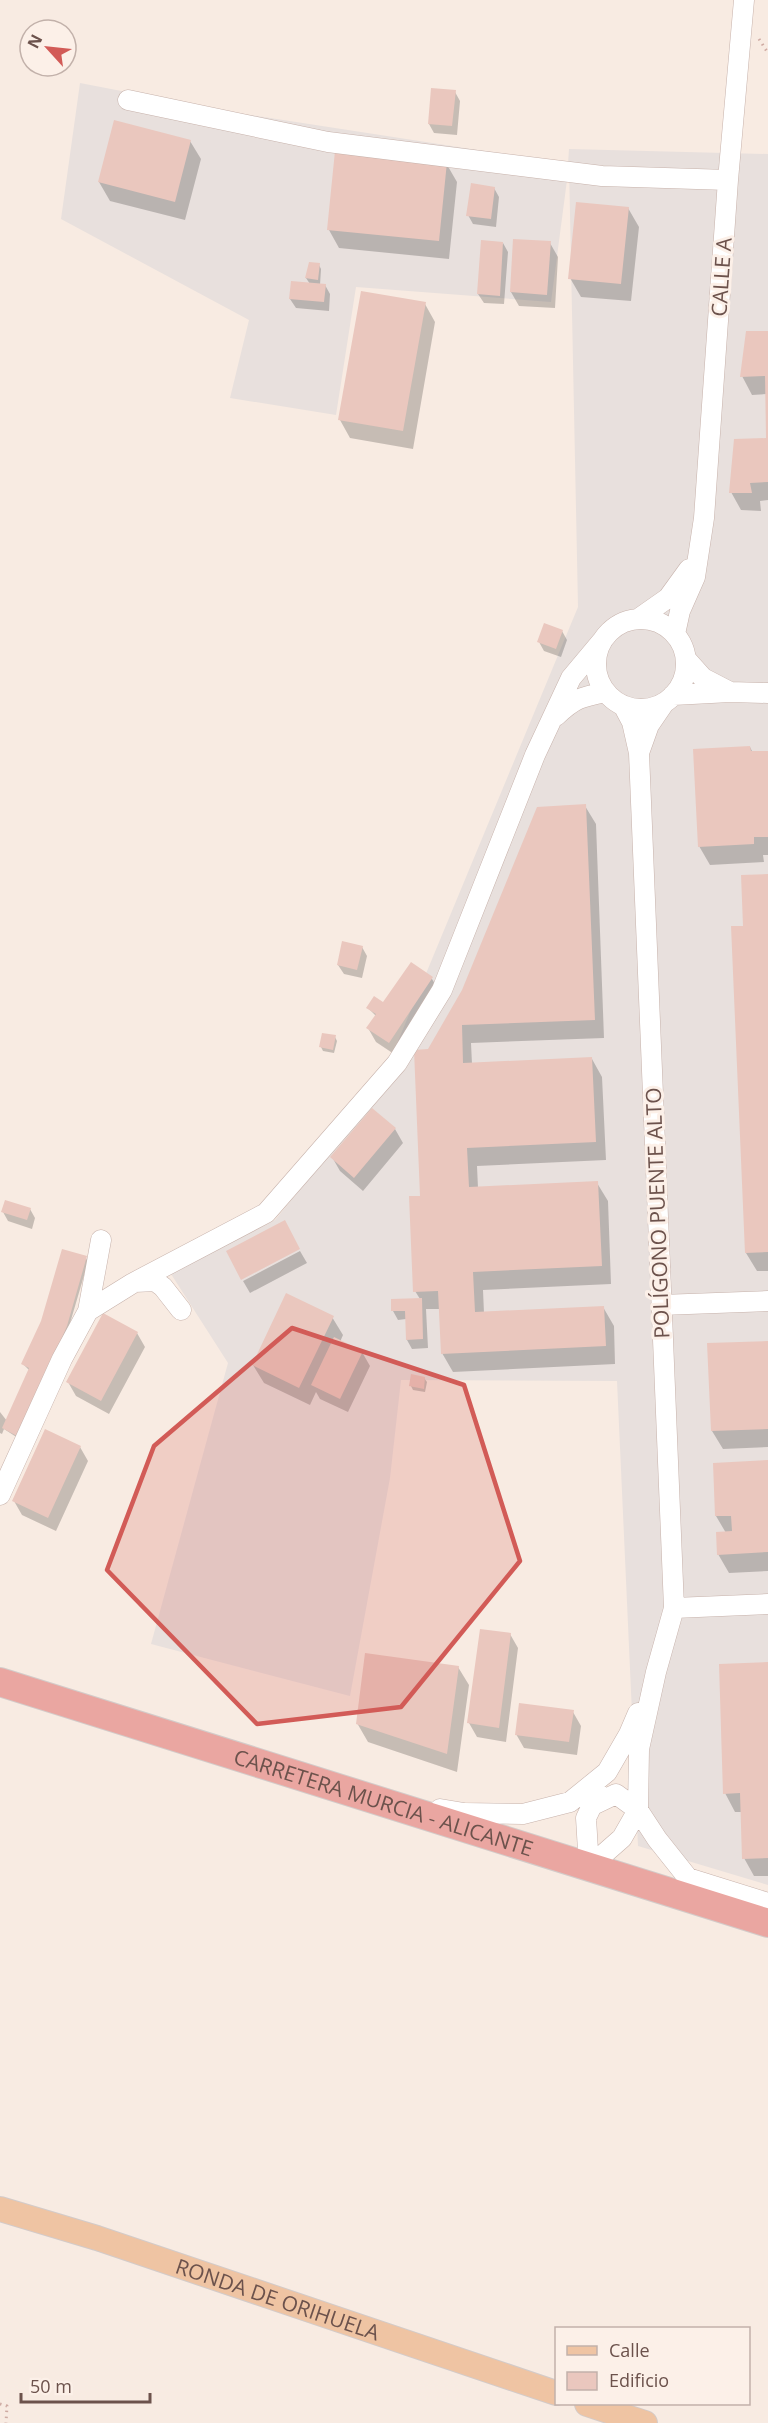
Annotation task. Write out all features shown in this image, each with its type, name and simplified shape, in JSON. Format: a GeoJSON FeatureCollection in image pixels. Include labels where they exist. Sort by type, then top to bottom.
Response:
{"type":"FeatureCollection","features":[{"type":"Feature","properties":{"kind":"highway","name":"CARRETERA MURCIA - ALICANTE"},"geometry":{"type":"LineString","coordinates":[[0,1682],[768,1923]]}},
{"type":"Feature","properties":{"kind":"main road","name":"RONDA DE ORIHUELA"},"geometry":{"type":"LineString","coordinates":[[0,2208],[97,2238],[555,2393]]}},
{"type":"Feature","properties":{"kind":"main road"},"geometry":{"type":"LineString","coordinates":[[593,2405],[645,2423]]}},
{"type":"Feature","properties":{"kind":"street","name":"CALLE A"},"geometry":{"type":"LineString","coordinates":[[675,634],[680,611],[695,577],[704,518],[742,3]]}},
{"type":"Feature","properties":{"kind":"street"},"geometry":{"type":"LineString","coordinates":[[128,100],[340,143],[602,176],[728,180]]}},
{"type":"Feature","properties":{"kind":"street"},"geometry":{"type":"LineString","coordinates":[[638,619],[668,598],[698,554]]}},
{"type":"Feature","properties":{"kind":"street"},"geometry":{"type":"LineString","coordinates":[[88,1311],[133,1283],[266,1213],[397,1063],[442,990],[535,755],[571,678],[611,630],[624,622],[638,619],[652,620],[664,625],[675,634],[686,659],[703,678],[730,692]]}},
{"type":"Feature","properties":{"kind":"street"},"geometry":{"type":"LineString","coordinates":[[552,720],[571,702],[583,697],[606,693],[599,681],[596,668],[597,654],[602,641]]}},
{"type":"Feature","properties":{"kind":"street","name":"POLÍGONO PUENTE ALTO"},"geometry":{"type":"LineString","coordinates":[[639,753],[649,725],[683,679],[686,659]]}},
{"type":"Feature","properties":{"kind":"street"},"geometry":{"type":"LineString","coordinates":[[622,705],[636,709],[651,708],[668,699],[730,692],[768,693]]}},
{"type":"Feature","properties":{"kind":"street","name":"POLÍGONO PUENTE ALTO"},"geometry":{"type":"LineString","coordinates":[[606,693],[622,705],[632,722],[639,753],[674,1608],[656,1672]]}},
{"type":"Feature","properties":{"kind":"street"},"geometry":{"type":"LineString","coordinates":[[0,1495],[62,1359],[88,1311],[101,1240]]}},
{"type":"Feature","properties":{"kind":"street"},"geometry":{"type":"LineString","coordinates":[[133,1283],[155,1281],[163,1287],[181,1310]]}},
{"type":"Feature","properties":{"kind":"street"},"geometry":{"type":"LineString","coordinates":[[661,1305],[768,1300]]}},
{"type":"Feature","properties":{"kind":"street"},"geometry":{"type":"LineString","coordinates":[[0,1453],[10,1474]]}},
{"type":"Feature","properties":{"kind":"street"},"geometry":{"type":"LineString","coordinates":[[674,1608],[768,1604]]}},
{"type":"Feature","properties":{"kind":"street"},"geometry":{"type":"LineString","coordinates":[[589,1867],[586,1818],[607,1772],[629,1734],[656,1672]]}},
{"type":"Feature","properties":{"kind":"street"},"geometry":{"type":"LineString","coordinates":[[589,1867],[621,1838],[638,1810],[639,1749],[656,1672]]}},
{"type":"Feature","properties":{"kind":"street"},"geometry":{"type":"LineString","coordinates":[[355,1793],[464,1813],[523,1814],[570,1802],[607,1772]]}},
{"type":"Feature","properties":{"kind":"street"},"geometry":{"type":"LineString","coordinates":[[592,1804],[616,1794],[638,1810],[657,1839],[688,1878],[768,1903]]}},
{"type":"Feature","properties":{"kind":"path"},"geometry":{"type":"LineString","coordinates":[[0,2404],[7,2406],[6,2423]]}},
{"type":"Feature","properties":{"kind":"highlighted area"},"geometry":{"type":"Polygon","coordinates":[[[292,1328],[464,1385],[520,1561],[401,1707],[257,1724],[107,1570],[154,1446],[292,1328]]]}},
{"type":"Feature","properties":{"kind":"shaded area"},"geometry":{"type":"Polygon","coordinates":[[[80,83],[225,111],[568,164],[569,149],[768,154],[768,1885],[638,1846],[617,1381],[401,1380],[390,1478],[350,1696],[151,1644],[228,1363],[171,1274],[275,1220],[391,1079],[391,1058],[578,607],[569,165],[551,302],[356,287],[336,415],[230,398],[249,320],[61,219],[80,83]]]}},
{"type":"Feature","properties":{"kind":"building"},"geometry":{"type":"Polygon","coordinates":[[[431,88],[456,90],[452,126],[428,124],[431,88]]]}},
{"type":"Feature","properties":{"kind":"building"},"geometry":{"type":"Polygon","coordinates":[[[114,120],[191,140],[175,202],[98,182],[114,120]]]}},
{"type":"Feature","properties":{"kind":"building"},"geometry":{"type":"Polygon","coordinates":[[[335,151],[447,162],[439,241],[327,230],[335,151]]]}},
{"type":"Feature","properties":{"kind":"building"},"geometry":{"type":"Polygon","coordinates":[[[471,183],[495,187],[491,219],[466,216],[471,183]]]}},
{"type":"Feature","properties":{"kind":"building"},"geometry":{"type":"Polygon","coordinates":[[[576,202],[629,207],[621,284],[568,279],[576,202]]]}},
{"type":"Feature","properties":{"kind":"building"},"geometry":{"type":"Polygon","coordinates":[[[513,239],[551,241],[547,295],[510,292],[513,239]]]}},
{"type":"Feature","properties":{"kind":"building"},"geometry":{"type":"Polygon","coordinates":[[[481,240],[503,242],[500,296],[477,294],[481,240]]]}},
{"type":"Feature","properties":{"kind":"building"},"geometry":{"type":"Polygon","coordinates":[[[309,262],[320,263],[318,280],[305,278],[309,262]]]}},
{"type":"Feature","properties":{"kind":"building"},"geometry":{"type":"Polygon","coordinates":[[[291,281],[326,284],[324,302],[289,299],[291,281]]]}},
{"type":"Feature","properties":{"kind":"building"},"geometry":{"type":"Polygon","coordinates":[[[361,291],[426,302],[403,431],[338,420],[361,291]]]}},
{"type":"Feature","properties":{"kind":"building"},"geometry":{"type":"Polygon","coordinates":[[[746,331],[768,331],[768,482],[750,483],[752,493],[729,493],[734,439],[766,438],[765,376],[740,377],[746,331]]]}},
{"type":"Feature","properties":{"kind":"building"},"geometry":{"type":"Polygon","coordinates":[[[544,623],[563,630],[556,649],[537,642],[544,623]]]}},
{"type":"Feature","properties":{"kind":"building"},"geometry":{"type":"Polygon","coordinates":[[[750,746],[751,751],[768,751],[768,837],[754,837],[754,844],[698,847],[693,749],[750,746]]]}},
{"type":"Feature","properties":{"kind":"building"},"geometry":{"type":"Polygon","coordinates":[[[586,804],[595,1020],[462,1025],[463,1063],[592,1057],[596,1142],[467,1148],[469,1187],[598,1181],[602,1266],[473,1272],[475,1312],[604,1306],[606,1346],[441,1354],[438,1291],[413,1292],[409,1196],[420,1196],[414,1050],[428,1049],[462,990],[537,807],[586,804]]]}},
{"type":"Feature","properties":{"kind":"building"},"geometry":{"type":"Polygon","coordinates":[[[768,874],[768,1252],[745,1253],[731,926],[743,926],[741,875],[768,874]]]}},
{"type":"Feature","properties":{"kind":"building"},"geometry":{"type":"Polygon","coordinates":[[[342,941],[363,946],[357,970],[337,965],[342,941]]]}},
{"type":"Feature","properties":{"kind":"building"},"geometry":{"type":"Polygon","coordinates":[[[411,962],[433,977],[389,1043],[366,1028],[376,1014],[366,1008],[374,996],[383,1002],[411,962]]]}},
{"type":"Feature","properties":{"kind":"building"},"geometry":{"type":"Polygon","coordinates":[[[322,1033],[336,1035],[333,1050],[319,1047],[322,1033]]]}},
{"type":"Feature","properties":{"kind":"building"},"geometry":{"type":"Polygon","coordinates":[[[372,1108],[396,1128],[354,1178],[330,1157],[372,1108]]]}},
{"type":"Feature","properties":{"kind":"building"},"geometry":{"type":"Polygon","coordinates":[[[5,1200],[31,1208],[27,1220],[1,1212],[5,1200]]]}},
{"type":"Feature","properties":{"kind":"building"},"geometry":{"type":"Polygon","coordinates":[[[285,1220],[300,1249],[241,1280],[226,1251],[285,1220]]]}},
{"type":"Feature","properties":{"kind":"building"},"geometry":{"type":"Polygon","coordinates":[[[62,1249],[87,1256],[67,1326],[19,1437],[2,1428],[29,1368],[21,1364],[41,1321],[62,1249]]]}},
{"type":"Feature","properties":{"kind":"building"},"geometry":{"type":"Polygon","coordinates":[[[286,1293],[334,1316],[299,1388],[252,1365],[286,1293]]]}},
{"type":"Feature","properties":{"kind":"building"},"geometry":{"type":"Polygon","coordinates":[[[422,1298],[423,1339],[406,1340],[405,1311],[391,1311],[391,1299],[422,1298]]]}},
{"type":"Feature","properties":{"kind":"building"},"geometry":{"type":"Polygon","coordinates":[[[103,1313],[138,1332],[101,1401],[66,1382],[103,1313]]]}},
{"type":"Feature","properties":{"kind":"building"},"geometry":{"type":"Polygon","coordinates":[[[334,1337],[363,1351],[340,1399],[311,1385],[334,1337]]]}},
{"type":"Feature","properties":{"kind":"building"},"geometry":{"type":"Polygon","coordinates":[[[768,1341],[768,1429],[711,1431],[707,1343],[768,1341]]]}},
{"type":"Feature","properties":{"kind":"building"},"geometry":{"type":"Polygon","coordinates":[[[411,1374],[425,1377],[424,1389],[409,1386],[411,1374]]]}},
{"type":"Feature","properties":{"kind":"building"},"geometry":{"type":"Polygon","coordinates":[[[45,1429],[81,1446],[48,1518],[12,1501],[45,1429]]]}},
{"type":"Feature","properties":{"kind":"building"},"geometry":{"type":"Polygon","coordinates":[[[768,1460],[768,1552],[717,1555],[716,1532],[732,1531],[731,1516],[715,1516],[713,1463],[768,1460]]]}},
{"type":"Feature","properties":{"kind":"building"},"geometry":{"type":"Polygon","coordinates":[[[480,1629],[511,1633],[499,1728],[467,1723],[480,1629]]]}},
{"type":"Feature","properties":{"kind":"building"},"geometry":{"type":"Polygon","coordinates":[[[365,1653],[459,1666],[447,1754],[356,1724],[365,1653]]]}},
{"type":"Feature","properties":{"kind":"building"},"geometry":{"type":"Polygon","coordinates":[[[768,1662],[768,1858],[742,1859],[740,1793],[723,1794],[719,1664],[768,1662]]]}},
{"type":"Feature","properties":{"kind":"building"},"geometry":{"type":"Polygon","coordinates":[[[519,1703],[574,1710],[569,1742],[515,1735],[519,1703]]]}}]}
